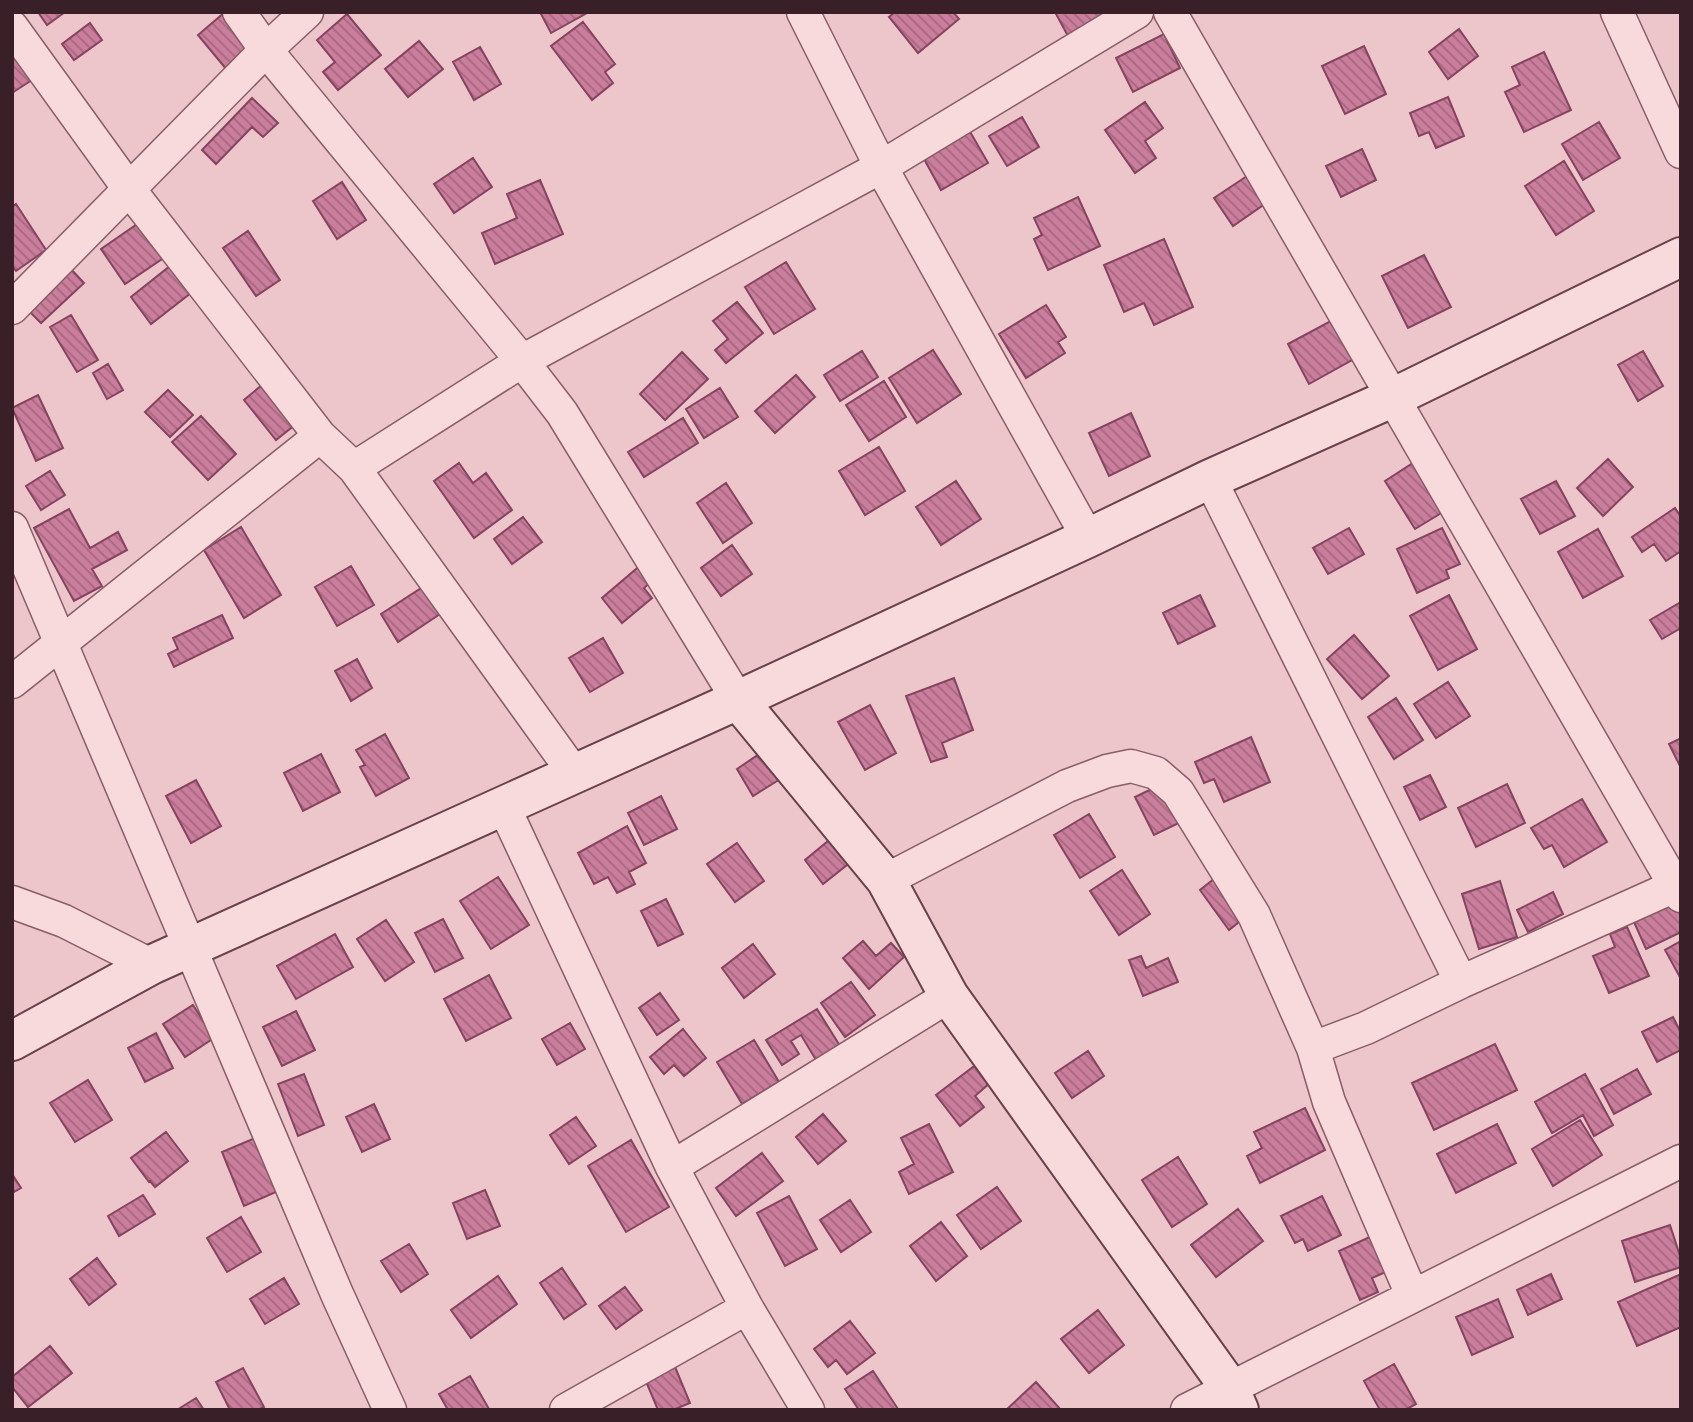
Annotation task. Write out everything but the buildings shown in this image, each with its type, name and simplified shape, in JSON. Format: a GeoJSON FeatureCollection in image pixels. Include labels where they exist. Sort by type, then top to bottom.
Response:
{"type":"FeatureCollection","features":[{"type":"Feature","properties":{"kind":"street"},"geometry":{"type":"LineString","coordinates":[[239,12],[266,50],[562,413],[738,700],[886,880],[949,996],[1234,1398]]}},
{"type":"Feature","properties":{"kind":"street"},"geometry":{"type":"LineString","coordinates":[[12,308],[266,50],[307,12]]}},
{"type":"Feature","properties":{"kind":"street"},"geometry":{"type":"LineString","coordinates":[[803,12],[881,167],[1088,538]]}},
{"type":"Feature","properties":{"kind":"street"},"geometry":{"type":"LineString","coordinates":[[354,468],[522,361],[881,167],[1137,12]]}},
{"type":"Feature","properties":{"kind":"street"},"geometry":{"type":"LineString","coordinates":[[1170,12],[1678,891],[1461,982],[1366,1028],[1313,1048]]}},
{"type":"Feature","properties":{"kind":"street"},"geometry":{"type":"LineString","coordinates":[[1617,12],[1681,152]]}},
{"type":"Feature","properties":{"kind":"street"},"geometry":{"type":"LineString","coordinates":[[12,27],[129,189],[320,436],[354,468],[574,773]]}},
{"type":"Feature","properties":{"kind":"street"},"geometry":{"type":"LineString","coordinates":[[12,1041],[191,946],[738,700],[1210,479],[1392,398],[1681,257]]}},
{"type":"Feature","properties":{"kind":"street"},"geometry":{"type":"LineString","coordinates":[[12,682],[320,436]]}},
{"type":"Feature","properties":{"kind":"street"},"geometry":{"type":"LineString","coordinates":[[1210,479],[1461,982]]}},
{"type":"Feature","properties":{"kind":"street"},"geometry":{"type":"LineString","coordinates":[[12,528],[337,1294],[390,1410]]}},
{"type":"Feature","properties":{"kind":"street"},"geometry":{"type":"LineString","coordinates":[[886,880],[1067,786],[1107,771],[1131,766],[1156,773],[1178,792],[1254,915],[1313,1048],[1329,1102],[1412,1295]]}},
{"type":"Feature","properties":{"kind":"street"},"geometry":{"type":"LineString","coordinates":[[503,805],[672,1167],[747,1308],[808,1410]]}},
{"type":"Feature","properties":{"kind":"street"},"geometry":{"type":"LineString","coordinates":[[12,902],[64,921],[151,965]]}},
{"type":"Feature","properties":{"kind":"street"},"geometry":{"type":"LineString","coordinates":[[672,1167],[949,996]]}},
{"type":"Feature","properties":{"kind":"street"},"geometry":{"type":"LineString","coordinates":[[1187,1410],[1234,1398],[1412,1295],[1681,1161]]}},
{"type":"Feature","properties":{"kind":"street"},"geometry":{"type":"LineString","coordinates":[[566,1410],[747,1308]]}}]}
